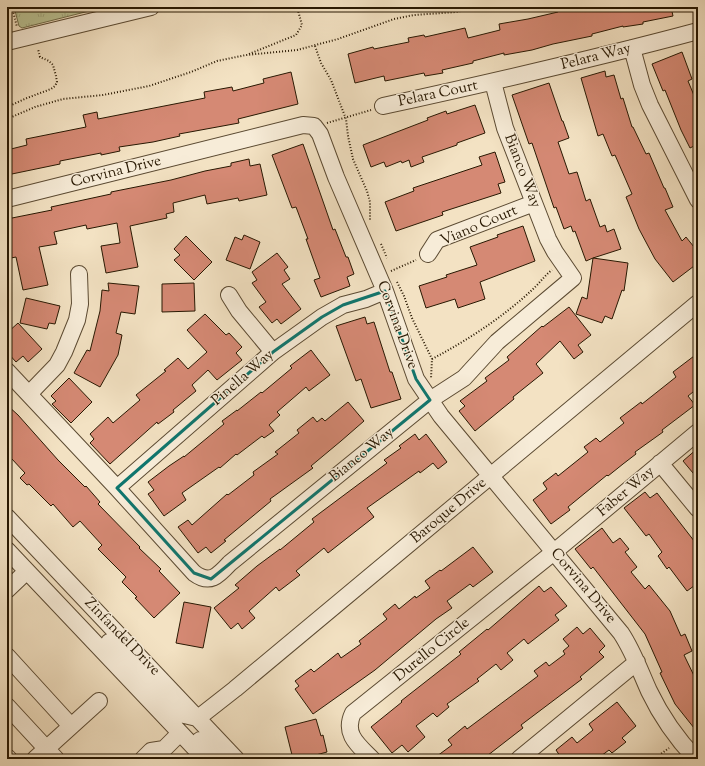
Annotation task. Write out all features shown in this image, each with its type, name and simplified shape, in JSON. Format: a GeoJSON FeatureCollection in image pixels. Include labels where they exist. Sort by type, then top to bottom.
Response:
{"type":"FeatureCollection","features":[{"type":"Feature","properties":{"kind":"street"},"geometry":{"type":"LineString","coordinates":[[12,37],[34,36],[151,7]]}},
{"type":"Feature","properties":{"kind":"street","name":"Pelara Way"},"geometry":{"type":"LineString","coordinates":[[493,82],[698,31]]}},
{"type":"Feature","properties":{"kind":"street"},"geometry":{"type":"LineString","coordinates":[[632,48],[642,85],[650,105],[698,200]]}},
{"type":"Feature","properties":{"kind":"street","name":"Pelara Court"},"geometry":{"type":"LineString","coordinates":[[383,106],[493,82]]}},
{"type":"Feature","properties":{"kind":"street","name":"Bianco Way"},"geometry":{"type":"LineString","coordinates":[[7,371],[117,488],[194,573],[204,578],[211,579],[218,576],[230,563],[430,400],[464,378],[496,342],[573,278],[548,239],[505,128],[493,82]]}},
{"type":"Feature","properties":{"kind":"street","name":"Corvina Drive"},"geometry":{"type":"LineString","coordinates":[[7,199],[303,125],[314,126],[320,134],[336,177],[388,275],[385,291],[416,379],[441,416],[621,633],[630,646],[649,691],[659,710],[680,740],[696,759]]}},
{"type":"Feature","properties":{"kind":"street","name":"Viano Court"},"geometry":{"type":"LineString","coordinates":[[428,254],[437,240],[534,203]]}},
{"type":"Feature","properties":{"kind":"street"},"geometry":{"type":"LineString","coordinates":[[29,394],[57,365],[64,352],[77,320],[80,304],[79,274]]}},
{"type":"Feature","properties":{"kind":"street","name":"Pinella Way"},"geometry":{"type":"LineString","coordinates":[[117,488],[273,352],[327,314],[343,305],[366,299],[385,291]]}},
{"type":"Feature","properties":{"kind":"street"},"geometry":{"type":"LineString","coordinates":[[229,295],[239,311],[273,352]]}},
{"type":"Feature","properties":{"kind":"street","name":"Baroque Drive"},"geometry":{"type":"LineString","coordinates":[[198,718],[241,684],[698,303]]}},
{"type":"Feature","properties":{"kind":"street","name":"Faber Way"},"geometry":{"type":"LineString","coordinates":[[554,552],[698,432]]}},
{"type":"Feature","properties":{"kind":"street"},"geometry":{"type":"LineString","coordinates":[[660,463],[698,509]]}},
{"type":"Feature","properties":{"kind":"street","name":"Zinfandel Drive"},"geometry":{"type":"LineString","coordinates":[[7,517],[236,759]]}},
{"type":"Feature","properties":{"kind":"street","name":"Zinfandel Drive"},"geometry":{"type":"LineString","coordinates":[[7,550],[205,759]]}},
{"type":"Feature","properties":{"kind":"street","name":"Durello Circle"},"geometry":{"type":"LineString","coordinates":[[372,759],[355,742],[351,734],[349,727],[352,713],[554,552]]}},
{"type":"Feature","properties":{"kind":"street"},"geometry":{"type":"LineString","coordinates":[[7,590],[27,571]]}},
{"type":"Feature","properties":{"kind":"street"},"geometry":{"type":"LineString","coordinates":[[80,628],[89,629],[100,633],[170,706],[180,714],[198,718]]}},
{"type":"Feature","properties":{"kind":"street"},"geometry":{"type":"LineString","coordinates":[[7,656],[71,726]]}},
{"type":"Feature","properties":{"kind":"street"},"geometry":{"type":"LineString","coordinates":[[519,759],[637,662]]}},
{"type":"Feature","properties":{"kind":"street"},"geometry":{"type":"LineString","coordinates":[[35,759],[51,754],[71,726],[99,701]]}},
{"type":"Feature","properties":{"kind":"street"},"geometry":{"type":"LineString","coordinates":[[7,706],[51,754]]}},
{"type":"Feature","properties":{"kind":"street"},"geometry":{"type":"LineString","coordinates":[[143,759],[151,751],[164,754],[179,732],[189,733],[199,739],[219,759]]}},
{"type":"Feature","properties":{"kind":"path"},"geometry":{"type":"LineString","coordinates":[[12,7],[12,37]]}},
{"type":"Feature","properties":{"kind":"path"},"geometry":{"type":"LineString","coordinates":[[246,55],[296,35],[302,25],[297,7]]}},
{"type":"Feature","properties":{"kind":"path"},"geometry":{"type":"LineString","coordinates":[[7,119],[35,107],[63,99],[103,95],[149,86],[191,72],[216,61],[246,55],[297,50],[338,39],[394,19],[414,15],[456,12],[478,7]]}},
{"type":"Feature","properties":{"kind":"path"},"geometry":{"type":"LineString","coordinates":[[7,108],[27,98],[51,89],[57,82],[53,65],[49,61],[40,57],[34,36]]}},
{"type":"Feature","properties":{"kind":"path"},"geometry":{"type":"LineString","coordinates":[[315,46],[321,63],[331,80],[346,119],[353,159],[367,191],[370,202],[369,215],[371,224]]}},
{"type":"Feature","properties":{"kind":"path"},"geometry":{"type":"LineString","coordinates":[[314,126],[346,119],[383,106]]}},
{"type":"Feature","properties":{"kind":"path"},"geometry":{"type":"LineString","coordinates":[[380,244],[388,275],[432,359],[431,380]]}},
{"type":"Feature","properties":{"kind":"path"},"geometry":{"type":"LineString","coordinates":[[388,275],[428,254]]}},
{"type":"Feature","properties":{"kind":"path"},"geometry":{"type":"LineString","coordinates":[[432,359],[454,347],[496,320],[532,290],[548,272],[562,262]]}},
{"type":"Feature","properties":{"kind":"path"},"geometry":{"type":"LineString","coordinates":[[654,759],[680,740]]}},
{"type":"Feature","properties":{"kind":"highlighted area"},"geometry":{"type":"Polygon","coordinates":[[[385,291],[416,379],[430,400],[211,579],[194,573],[117,488],[273,352],[322,317],[343,305],[385,291]]]}},
{"type":"Feature","properties":{"kind":"green space"},"geometry":{"type":"Polygon","coordinates":[[[14,7],[105,7],[22,28],[19,26],[14,7]]]}},
{"type":"Feature","properties":{"kind":"building"},"geometry":{"type":"Polygon","coordinates":[[[571,7],[671,7],[673,16],[643,22],[643,24],[623,26],[592,34],[592,36],[532,50],[504,55],[504,53],[473,61],[473,63],[442,70],[443,73],[425,76],[424,73],[385,81],[384,76],[355,83],[348,54],[373,47],[374,49],[409,42],[408,38],[424,35],[425,37],[465,28],[468,38],[500,30],[499,24],[558,12],[558,10],[571,7]]]}},
{"type":"Feature","properties":{"kind":"building"},"geometry":{"type":"Polygon","coordinates":[[[682,52],[692,79],[688,81],[698,105],[698,144],[690,148],[652,64],[682,52]]]}},
{"type":"Feature","properties":{"kind":"building"},"geometry":{"type":"Polygon","coordinates":[[[605,71],[606,77],[614,75],[621,99],[623,98],[632,127],[646,154],[649,153],[665,188],[673,207],[665,210],[682,241],[686,237],[698,252],[698,263],[673,282],[655,259],[639,229],[626,197],[632,194],[615,155],[612,156],[603,134],[598,136],[581,78],[605,71]]]}},
{"type":"Feature","properties":{"kind":"building"},"geometry":{"type":"Polygon","coordinates":[[[291,72],[298,104],[238,119],[239,123],[179,134],[180,136],[153,142],[119,147],[120,151],[60,161],[60,164],[7,175],[7,150],[27,145],[26,139],[86,127],[83,115],[97,112],[98,119],[205,98],[204,92],[232,87],[233,91],[264,83],[263,79],[291,72]]]}},
{"type":"Feature","properties":{"kind":"building"},"geometry":{"type":"Polygon","coordinates":[[[549,83],[569,138],[558,142],[569,174],[577,172],[586,201],[590,199],[600,227],[605,225],[607,232],[614,229],[621,249],[586,261],[575,231],[573,232],[571,226],[564,229],[556,207],[554,208],[532,143],[529,144],[512,95],[549,83]]]}},
{"type":"Feature","properties":{"kind":"building"},"geometry":{"type":"Polygon","coordinates":[[[475,105],[485,133],[457,143],[457,145],[422,157],[424,162],[411,167],[409,160],[402,163],[401,161],[386,167],[384,162],[371,167],[363,145],[428,120],[427,118],[446,111],[447,114],[475,105]]]}},
{"type":"Feature","properties":{"kind":"building"},"geometry":{"type":"Polygon","coordinates":[[[303,144],[333,230],[335,229],[354,274],[347,277],[350,286],[321,297],[314,280],[320,278],[306,239],[308,239],[296,207],[292,208],[272,155],[303,144]]]}},
{"type":"Feature","properties":{"kind":"building"},"geometry":{"type":"Polygon","coordinates":[[[495,152],[505,182],[498,184],[501,193],[442,212],[443,215],[396,231],[385,202],[414,191],[413,188],[482,165],[479,157],[495,152]]]}},
{"type":"Feature","properties":{"kind":"building"},"geometry":{"type":"Polygon","coordinates":[[[249,159],[250,166],[260,164],[267,195],[239,201],[238,198],[207,204],[205,195],[173,203],[174,212],[166,214],[167,218],[130,226],[138,267],[106,273],[101,246],[120,243],[117,223],[87,229],[86,225],[54,232],[57,244],[39,247],[48,285],[23,290],[16,257],[11,258],[9,251],[7,251],[7,219],[52,210],[51,207],[111,194],[111,192],[231,166],[231,163],[249,159]]]}},
{"type":"Feature","properties":{"kind":"building"},"geometry":{"type":"Polygon","coordinates":[[[523,226],[535,261],[480,282],[485,299],[458,308],[455,299],[426,308],[419,286],[477,265],[470,247],[498,237],[497,235],[523,226]]]}},
{"type":"Feature","properties":{"kind":"building"},"geometry":{"type":"Polygon","coordinates":[[[244,235],[260,242],[250,269],[226,260],[235,237],[242,240],[244,235]]]}},
{"type":"Feature","properties":{"kind":"building"},"geometry":{"type":"Polygon","coordinates":[[[186,236],[212,262],[194,280],[174,260],[180,255],[174,249],[186,236]]]}},
{"type":"Feature","properties":{"kind":"building"},"geometry":{"type":"Polygon","coordinates":[[[277,253],[288,267],[284,270],[290,279],[282,284],[301,309],[281,324],[277,319],[272,323],[259,307],[266,302],[252,283],[257,280],[252,272],[277,253]]]}},
{"type":"Feature","properties":{"kind":"building"},"geometry":{"type":"Polygon","coordinates":[[[593,258],[628,263],[624,291],[622,290],[612,319],[605,316],[602,323],[576,314],[582,297],[587,299],[593,258]]]}},
{"type":"Feature","properties":{"kind":"building"},"geometry":{"type":"Polygon","coordinates":[[[108,283],[139,286],[135,314],[121,312],[116,333],[122,335],[118,355],[100,387],[74,373],[87,350],[90,351],[100,311],[102,290],[109,291],[108,283]]]}},
{"type":"Feature","properties":{"kind":"building"},"geometry":{"type":"Polygon","coordinates":[[[194,283],[195,311],[162,312],[162,284],[194,283]]]}},
{"type":"Feature","properties":{"kind":"building"},"geometry":{"type":"Polygon","coordinates":[[[26,298],[60,306],[55,324],[49,323],[47,329],[20,323],[26,298]]]}},
{"type":"Feature","properties":{"kind":"building"},"geometry":{"type":"Polygon","coordinates":[[[569,307],[591,335],[578,345],[583,352],[574,359],[560,341],[536,364],[543,373],[513,397],[514,399],[475,431],[459,411],[465,406],[460,401],[487,381],[485,378],[509,360],[507,357],[542,326],[543,327],[569,307]]]}},
{"type":"Feature","properties":{"kind":"building"},"geometry":{"type":"Polygon","coordinates":[[[205,314],[226,335],[229,333],[242,347],[236,353],[242,360],[217,380],[208,370],[192,385],[196,391],[173,410],[174,412],[158,424],[157,422],[110,464],[90,443],[94,439],[90,434],[108,417],[113,423],[140,400],[136,395],[166,371],[164,370],[178,358],[188,369],[207,352],[187,330],[205,314]]]}},
{"type":"Feature","properties":{"kind":"building"},"geometry":{"type":"Polygon","coordinates":[[[365,317],[367,324],[374,322],[390,372],[392,372],[401,399],[371,408],[361,379],[356,381],[336,326],[365,317]]]}},
{"type":"Feature","properties":{"kind":"building"},"geometry":{"type":"Polygon","coordinates":[[[18,323],[42,349],[28,362],[23,356],[16,362],[7,352],[7,333],[18,323]]]}},
{"type":"Feature","properties":{"kind":"building"},"geometry":{"type":"Polygon","coordinates":[[[311,350],[330,375],[309,391],[306,387],[277,412],[280,415],[269,425],[274,431],[264,438],[262,436],[237,455],[236,454],[220,468],[219,467],[182,493],[186,500],[164,516],[148,494],[154,490],[148,482],[184,457],[224,424],[222,421],[261,392],[262,393],[292,368],[290,366],[311,350]]]}},
{"type":"Feature","properties":{"kind":"building"},"geometry":{"type":"Polygon","coordinates":[[[698,353],[698,388],[688,396],[695,405],[662,430],[663,432],[635,452],[636,454],[608,476],[607,475],[568,507],[570,510],[551,524],[533,500],[547,489],[543,483],[556,473],[558,476],[588,452],[584,447],[596,438],[600,442],[624,423],[620,418],[641,402],[642,404],[676,377],[673,372],[698,353]]]}},
{"type":"Feature","properties":{"kind":"building"},"geometry":{"type":"Polygon","coordinates":[[[69,378],[92,402],[71,423],[52,404],[56,401],[51,396],[69,378]]]}},
{"type":"Feature","properties":{"kind":"building"},"geometry":{"type":"Polygon","coordinates":[[[348,402],[364,421],[311,466],[313,468],[270,499],[271,501],[224,540],[226,541],[211,553],[206,547],[198,553],[178,527],[188,520],[192,525],[227,494],[228,495],[254,475],[253,472],[278,454],[275,452],[299,433],[297,430],[313,417],[317,422],[322,418],[325,421],[348,402]]]}},
{"type":"Feature","properties":{"kind":"building"},"geometry":{"type":"Polygon","coordinates":[[[7,405],[18,415],[58,460],[85,487],[86,486],[100,502],[98,504],[161,569],[159,571],[180,593],[154,618],[135,598],[137,597],[122,582],[126,577],[98,549],[102,545],[80,521],[73,527],[53,504],[51,506],[29,484],[27,485],[20,478],[25,473],[11,458],[7,462],[7,405]]]}},
{"type":"Feature","properties":{"kind":"building"},"geometry":{"type":"Polygon","coordinates":[[[415,434],[419,440],[426,434],[447,462],[438,469],[433,463],[420,473],[419,471],[367,508],[374,517],[328,553],[324,548],[296,571],[300,575],[279,591],[276,587],[249,611],[255,618],[242,629],[238,623],[231,629],[214,608],[239,588],[235,585],[314,522],[312,519],[387,463],[384,460],[401,448],[399,446],[415,434]]]}},
{"type":"Feature","properties":{"kind":"building"},"geometry":{"type":"Polygon","coordinates":[[[698,448],[698,479],[683,461],[698,448]]]}},
{"type":"Feature","properties":{"kind":"building"},"geometry":{"type":"Polygon","coordinates":[[[645,492],[650,498],[657,493],[698,546],[698,583],[687,591],[669,567],[667,569],[658,556],[662,552],[649,534],[646,536],[624,508],[645,492]]]}},
{"type":"Feature","properties":{"kind":"building"},"geometry":{"type":"Polygon","coordinates":[[[602,528],[613,543],[620,538],[629,549],[625,552],[637,567],[631,572],[645,589],[649,585],[670,611],[681,636],[685,634],[692,651],[684,655],[698,684],[698,733],[675,704],[660,673],[662,672],[645,634],[593,567],[591,569],[575,549],[602,528]]]}},
{"type":"Feature","properties":{"kind":"building"},"geometry":{"type":"Polygon","coordinates":[[[473,547],[493,572],[473,587],[470,584],[447,601],[452,608],[436,619],[375,670],[313,714],[295,689],[299,686],[295,681],[311,669],[314,672],[338,653],[341,658],[361,644],[359,641],[387,619],[383,614],[395,604],[399,609],[415,596],[416,598],[430,588],[425,581],[473,547]]]}},
{"type":"Feature","properties":{"kind":"building"},"geometry":{"type":"Polygon","coordinates":[[[539,586],[544,592],[551,587],[567,606],[555,615],[559,620],[528,644],[524,639],[507,653],[513,660],[501,670],[496,664],[477,679],[479,681],[447,704],[449,707],[437,717],[433,713],[416,726],[425,737],[408,752],[402,745],[392,753],[371,727],[402,702],[401,701],[461,654],[459,652],[487,629],[488,630],[539,586]]]}},
{"type":"Feature","properties":{"kind":"building"},"geometry":{"type":"Polygon","coordinates":[[[184,602],[211,607],[203,648],[176,643],[184,602]]]}},
{"type":"Feature","properties":{"kind":"building"},"geometry":{"type":"Polygon","coordinates":[[[577,627],[583,634],[590,628],[605,646],[599,652],[604,657],[580,677],[582,679],[521,725],[523,728],[483,759],[433,759],[452,745],[448,740],[465,726],[467,729],[538,676],[534,671],[546,662],[549,666],[565,654],[563,651],[569,646],[563,639],[577,627]]]}},
{"type":"Feature","properties":{"kind":"building"},"geometry":{"type":"Polygon","coordinates":[[[617,702],[636,726],[622,738],[626,742],[612,753],[609,750],[597,759],[562,759],[556,750],[572,737],[577,743],[593,730],[589,724],[617,702]]]}},
{"type":"Feature","properties":{"kind":"building"},"geometry":{"type":"Polygon","coordinates":[[[316,719],[321,736],[323,735],[327,752],[301,759],[293,759],[285,727],[316,719]]]}}]}
